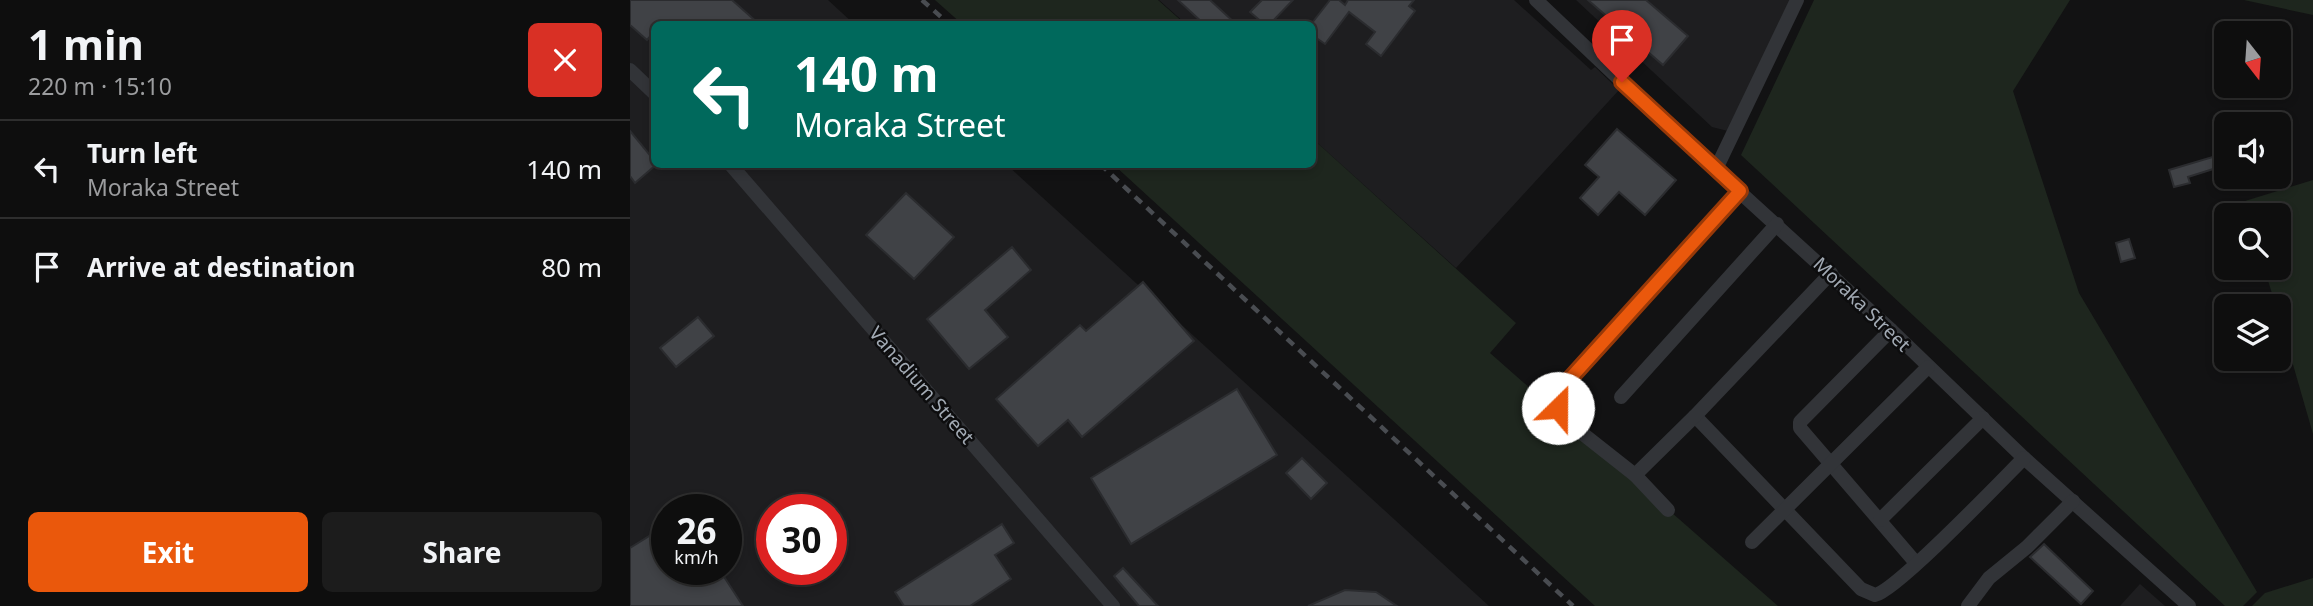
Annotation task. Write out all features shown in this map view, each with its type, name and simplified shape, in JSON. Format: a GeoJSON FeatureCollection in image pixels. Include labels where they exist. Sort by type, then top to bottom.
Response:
{"type":"FeatureCollection","features":[{"type":"Feature","properties":{"kind":"street","name":"Moraka Street"},"geometry":{"type":"LineString","coordinates":[[1536,0],[1891,330],[2024,458],[2189,606]]}},
{"type":"Feature","properties":{"kind":"street"},"geometry":{"type":"LineString","coordinates":[[1716,169],[1797,0]]}},
{"type":"Feature","properties":{"kind":"street"},"geometry":{"type":"LineString","coordinates":[[630,71],[651,90]]}},
{"type":"Feature","properties":{"kind":"street","name":"Vanadium Street"},"geometry":{"type":"LineString","coordinates":[[733,168],[1113,606]]}},
{"type":"Feature","properties":{"kind":"street"},"geometry":{"type":"LineString","coordinates":[[1668,510],[1635,475],[1564,419],[1558,408],[1557,393],[1740,191]]}},
{"type":"Feature","properties":{"kind":"street"},"geometry":{"type":"LineString","coordinates":[[1621,397],[1777,224]]}},
{"type":"Feature","properties":{"kind":"street"},"geometry":{"type":"LineString","coordinates":[[1635,475],[1695,416],[1830,273]]}},
{"type":"Feature","properties":{"kind":"street"},"geometry":{"type":"LineString","coordinates":[[1891,330],[1800,422],[1800,428],[1916,563]]}},
{"type":"Feature","properties":{"kind":"street"},"geometry":{"type":"LineString","coordinates":[[1752,542],[1928,368]]}},
{"type":"Feature","properties":{"kind":"street"},"geometry":{"type":"LineString","coordinates":[[1695,416],[1861,589],[1875,595],[1884,592],[1916,563],[2024,458]]}},
{"type":"Feature","properties":{"kind":"street"},"geometry":{"type":"LineString","coordinates":[[1880,520],[1983,418]]}},
{"type":"Feature","properties":{"kind":"street"},"geometry":{"type":"LineString","coordinates":[[1968,606],[1989,578],[2027,547],[2073,501]]}},
{"type":"Feature","properties":{"kind":"shaded area"},"geometry":{"type":"Polygon","coordinates":[[[630,0],[828,0],[851,21],[651,21],[651,168],[1010,168],[1489,606],[630,606],[630,0]]]}},
{"type":"Feature","properties":{"kind":"shaded area"},"geometry":{"type":"Polygon","coordinates":[[[935,0],[1158,0],[1182,21],[959,21],[935,0]]]}},
{"type":"Feature","properties":{"kind":"shaded area"},"geometry":{"type":"Polygon","coordinates":[[[1159,0],[1514,0],[1591,70],[1595,67],[1619,90],[1456,268],[1316,142],[1316,21],[1183,21],[1159,0]]]}},
{"type":"Feature","properties":{"kind":"shaded area"},"geometry":{"type":"Polygon","coordinates":[[[1576,0],[1790,0],[1728,131],[1712,127],[1576,0]]]}},
{"type":"Feature","properties":{"kind":"shaded area"},"geometry":{"type":"Polygon","coordinates":[[[1814,0],[2070,0],[2013,91],[2079,293],[2257,592],[2243,606],[2225,606],[1741,155],[1814,0]]]}},
{"type":"Feature","properties":{"kind":"shaded area"},"geometry":{"type":"Polygon","coordinates":[[[2244,0],[2313,0],[2313,15],[2244,0]]]}},
{"type":"Feature","properties":{"kind":"shaded area"},"geometry":{"type":"Polygon","coordinates":[[[1316,142],[1516,323],[1490,353],[1778,606],[1595,606],[1117,168],[1316,168],[1316,142]]]}},
{"type":"Feature","properties":{"kind":"shaded area"},"geometry":{"type":"Polygon","coordinates":[[[2313,180],[2313,434],[2291,358],[2291,294],[2272,294],[2268,280],[2291,280],[2291,203],[2245,201],[2291,189],[2313,180]]]}},
{"type":"Feature","properties":{"kind":"shaded area"},"geometry":{"type":"Polygon","coordinates":[[[2313,578],[2313,606],[2252,606],[2265,593],[2313,578]]]}},
{"type":"Feature","properties":{"kind":"shaded area"},"geometry":{"type":"Polygon","coordinates":[[[2140,584],[2165,606],[2120,606],[2140,584]]]}},
{"type":"Feature","properties":{"kind":"building"},"geometry":{"type":"Polygon","coordinates":[[[630,0],[732,0],[756,21],[651,21],[651,35],[647,40],[630,25],[630,0]]]}},
{"type":"Feature","properties":{"kind":"building"},"geometry":{"type":"Polygon","coordinates":[[[1178,0],[1210,0],[1233,21],[1201,21],[1178,0]]]}},
{"type":"Feature","properties":{"kind":"building"},"geometry":{"type":"Polygon","coordinates":[[[1262,0],[1293,0],[1273,21],[1260,21],[1250,12],[1262,0]]]}},
{"type":"Feature","properties":{"kind":"building"},"geometry":{"type":"Polygon","coordinates":[[[1330,0],[1339,0],[1345,5],[1348,0],[1414,0],[1409,6],[1415,11],[1381,56],[1366,44],[1375,32],[1349,12],[1325,44],[1316,38],[1316,21],[1314,21],[1330,0]]]}},
{"type":"Feature","properties":{"kind":"building"},"geometry":{"type":"Polygon","coordinates":[[[1588,0],[1646,0],[1688,36],[1663,65],[1588,0]]]}},
{"type":"Feature","properties":{"kind":"building"},"geometry":{"type":"Polygon","coordinates":[[[1617,129],[1676,180],[1645,215],[1619,192],[1598,215],[1580,198],[1599,177],[1585,165],[1617,129]]]}},
{"type":"Feature","properties":{"kind":"building"},"geometry":{"type":"Polygon","coordinates":[[[630,131],[651,156],[652,168],[635,183],[630,176],[630,131]]]}},
{"type":"Feature","properties":{"kind":"building"},"geometry":{"type":"Polygon","coordinates":[[[2214,157],[2214,169],[2188,177],[2190,183],[2174,187],[2169,170],[2214,157]]]}},
{"type":"Feature","properties":{"kind":"building"},"geometry":{"type":"Polygon","coordinates":[[[906,193],[954,237],[914,279],[866,235],[906,193]]]}},
{"type":"Feature","properties":{"kind":"building"},"geometry":{"type":"Polygon","coordinates":[[[2129,239],[2135,258],[2121,262],[2116,243],[2129,239]]]}},
{"type":"Feature","properties":{"kind":"building"},"geometry":{"type":"Polygon","coordinates":[[[1012,247],[1031,270],[985,310],[1008,337],[969,369],[927,319],[1012,247]]]}},
{"type":"Feature","properties":{"kind":"building"},"geometry":{"type":"Polygon","coordinates":[[[1143,282],[1194,341],[1082,437],[1068,420],[1038,446],[996,399],[1080,325],[1086,331],[1143,282]]]}},
{"type":"Feature","properties":{"kind":"building"},"geometry":{"type":"Polygon","coordinates":[[[698,317],[714,336],[676,367],[660,348],[698,317]]]}},
{"type":"Feature","properties":{"kind":"building"},"geometry":{"type":"Polygon","coordinates":[[[1237,389],[1277,455],[1131,544],[1091,478],[1237,389]]]}},
{"type":"Feature","properties":{"kind":"building"},"geometry":{"type":"Polygon","coordinates":[[[1302,458],[1327,483],[1311,499],[1286,473],[1302,458]]]}},
{"type":"Feature","properties":{"kind":"building"},"geometry":{"type":"Polygon","coordinates":[[[1002,524],[1014,543],[995,555],[1011,579],[970,606],[904,606],[895,592],[1002,524]]]}},
{"type":"Feature","properties":{"kind":"building"},"geometry":{"type":"Polygon","coordinates":[[[651,535],[651,585],[729,585],[743,606],[630,606],[630,548],[651,535]]]}},
{"type":"Feature","properties":{"kind":"building"},"geometry":{"type":"Polygon","coordinates":[[[2044,544],[2093,591],[2081,604],[2030,557],[2044,544]]]}},
{"type":"Feature","properties":{"kind":"building"},"geometry":{"type":"Polygon","coordinates":[[[1123,568],[1158,606],[1139,606],[1114,576],[1123,568]]]}},
{"type":"Feature","properties":{"kind":"building"},"geometry":{"type":"Polygon","coordinates":[[[1345,590],[1376,592],[1397,606],[1308,606],[1345,590]]]}},
{"type":"Feature","properties":{"kind":"railway"},"geometry":{"type":"LineString","coordinates":[[922,0],[946,21]]}},
{"type":"Feature","properties":{"kind":"railway"},"geometry":{"type":"LineString","coordinates":[[1104,168],[1573,606]]}},
{"type":"Feature","properties":{"kind":"route"},"geometry":{"type":"LineString","coordinates":[[1558,408],[1557,393],[1740,191],[1622,82]]}}]}
